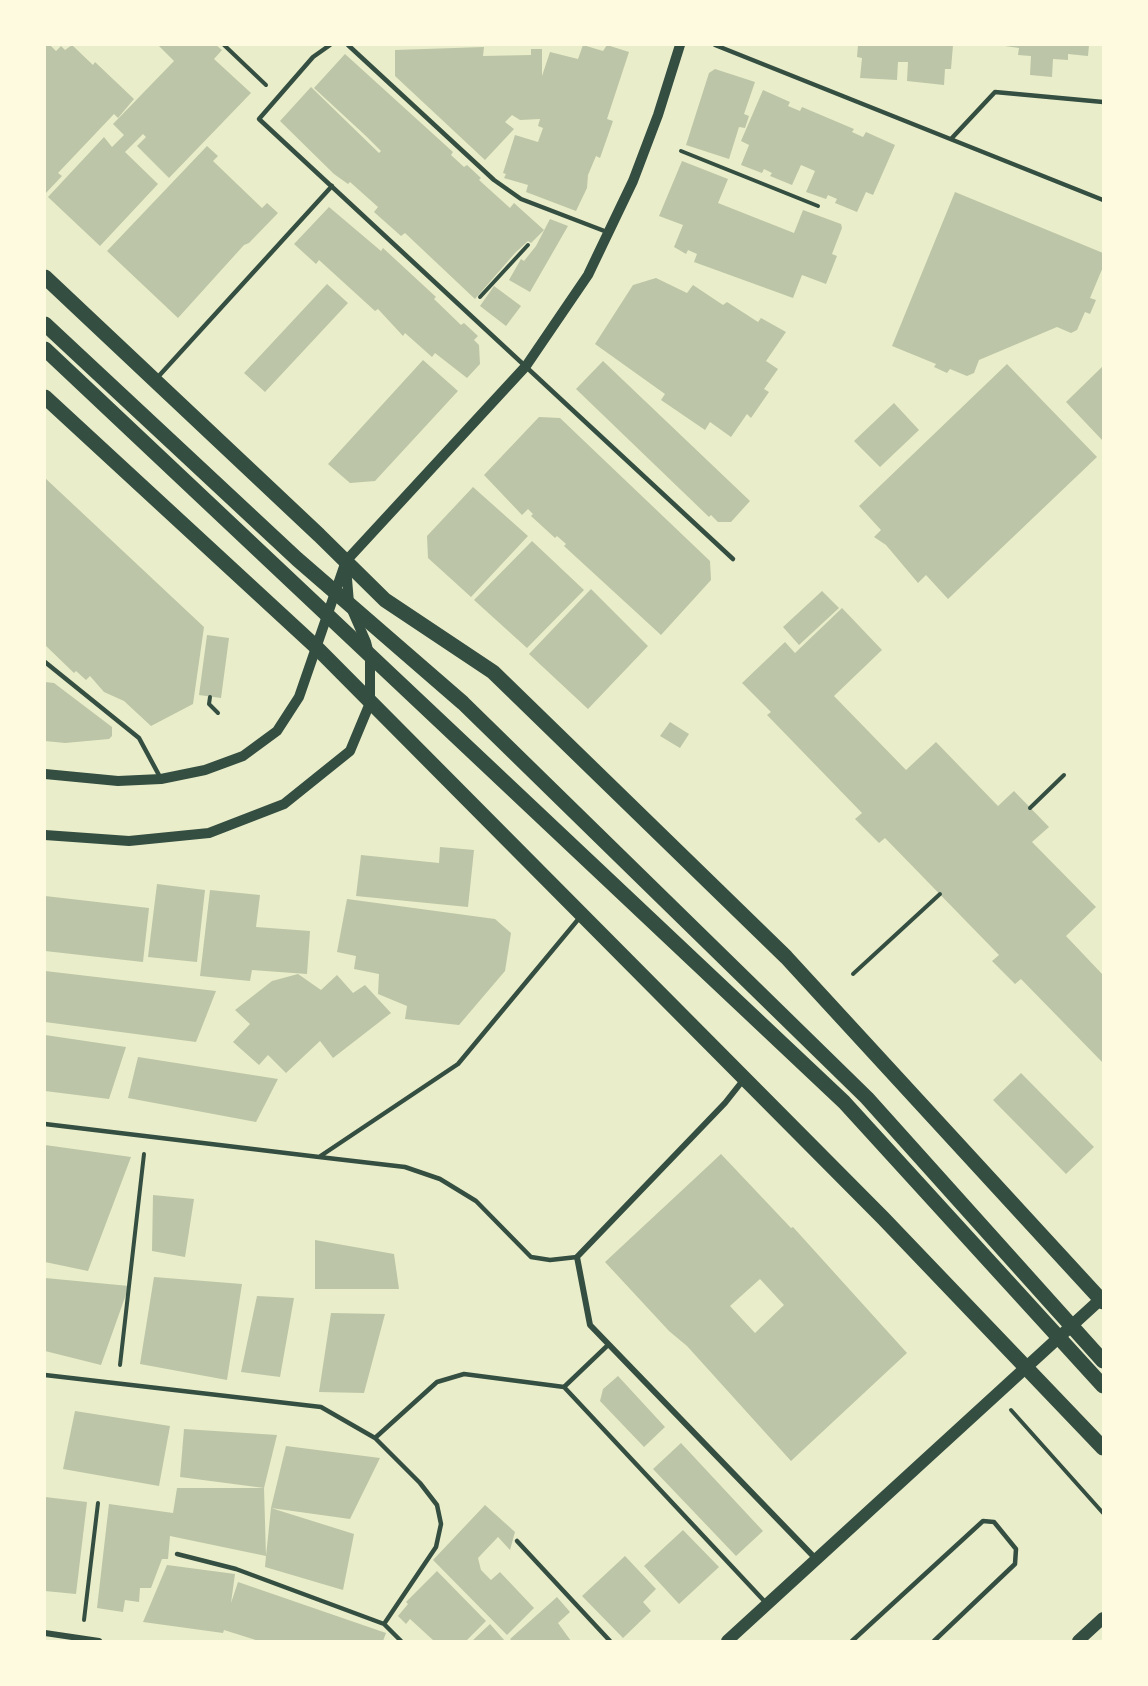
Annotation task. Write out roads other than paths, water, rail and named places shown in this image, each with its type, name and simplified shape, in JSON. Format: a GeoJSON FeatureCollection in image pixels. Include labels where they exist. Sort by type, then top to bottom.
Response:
{"type":"FeatureCollection","features":[{"type":"Feature","properties":{"kind":"main road"},"geometry":{"type":"LineString","coordinates":[[45,277],[385,600],[493,672],[786,957],[1102,1299],[727,1641]]}},
{"type":"Feature","properties":{"kind":"main road"},"geometry":{"type":"LineString","coordinates":[[45,324],[297,559],[336,590],[463,703],[867,1098],[1103,1361]]}},
{"type":"Feature","properties":{"kind":"main road"},"geometry":{"type":"LineString","coordinates":[[45,350],[844,1102],[1103,1386]]}},
{"type":"Feature","properties":{"kind":"main road"},"geometry":{"type":"LineString","coordinates":[[45,397],[315,646],[744,1079],[1103,1448]]}},
{"type":"Feature","properties":{"kind":"main road"},"geometry":{"type":"LineString","coordinates":[[1078,1641],[1103,1618]]}},
{"type":"Feature","properties":{"kind":"street"},"geometry":{"type":"LineString","coordinates":[[45,774],[118,781],[161,779],[205,770],[243,756],[277,731],[299,697],[346,561],[526,366],[588,275],[609,233],[658,115],[680,45]]}},
{"type":"Feature","properties":{"kind":"street"},"geometry":{"type":"LineString","coordinates":[[45,835],[129,841],[209,833],[284,804],[350,751],[370,703],[369,654],[349,603],[346,561]]}},
{"type":"Feature","properties":{"kind":"street"},"geometry":{"type":"LineString","coordinates":[[744,1079],[724,1103],[577,1257],[590,1325],[816,1558]]}},
{"type":"Feature","properties":{"kind":"street"},"geometry":{"type":"LineString","coordinates":[[45,1633],[99,1641]]}},
{"type":"Feature","properties":{"kind":"lane"},"geometry":{"type":"LineString","coordinates":[[330,45],[313,57],[259,119],[733,559]]}},
{"type":"Feature","properties":{"kind":"lane"},"geometry":{"type":"LineString","coordinates":[[348,45],[494,180],[521,199],[609,233]]}},
{"type":"Feature","properties":{"kind":"lane"},"geometry":{"type":"LineString","coordinates":[[715,45],[1103,200]]}},
{"type":"Feature","properties":{"kind":"lane"},"geometry":{"type":"LineString","coordinates":[[951,139],[995,92],[1103,102]]}},
{"type":"Feature","properties":{"kind":"lane"},"geometry":{"type":"LineString","coordinates":[[155,380],[332,186]]}},
{"type":"Feature","properties":{"kind":"lane"},"geometry":{"type":"LineString","coordinates":[[45,662],[139,738],[161,779]]}},
{"type":"Feature","properties":{"kind":"lane"},"geometry":{"type":"LineString","coordinates":[[319,1157],[458,1064],[581,915]]}},
{"type":"Feature","properties":{"kind":"lane"},"geometry":{"type":"LineString","coordinates":[[45,1124],[405,1167],[440,1179],[476,1201],[531,1257],[550,1260],[577,1257]]}},
{"type":"Feature","properties":{"kind":"lane"},"geometry":{"type":"LineString","coordinates":[[564,1387],[608,1345]]}},
{"type":"Feature","properties":{"kind":"lane"},"geometry":{"type":"LineString","coordinates":[[375,1438],[437,1382],[464,1374],[564,1387],[768,1605]]}},
{"type":"Feature","properties":{"kind":"lane"},"geometry":{"type":"LineString","coordinates":[[45,1375],[321,1407],[375,1438],[411,1474],[437,1505],[441,1524],[436,1547],[384,1624]]}},
{"type":"Feature","properties":{"kind":"lane"},"geometry":{"type":"LineString","coordinates":[[852,1641],[983,1521],[994,1522],[1016,1548],[1015,1564],[934,1641]]}},
{"type":"Feature","properties":{"kind":"lane"},"geometry":{"type":"LineString","coordinates":[[517,1541],[610,1641]]}},
{"type":"Feature","properties":{"kind":"lane"},"geometry":{"type":"LineString","coordinates":[[177,1554],[236,1569],[384,1624],[401,1641]]}}]}
